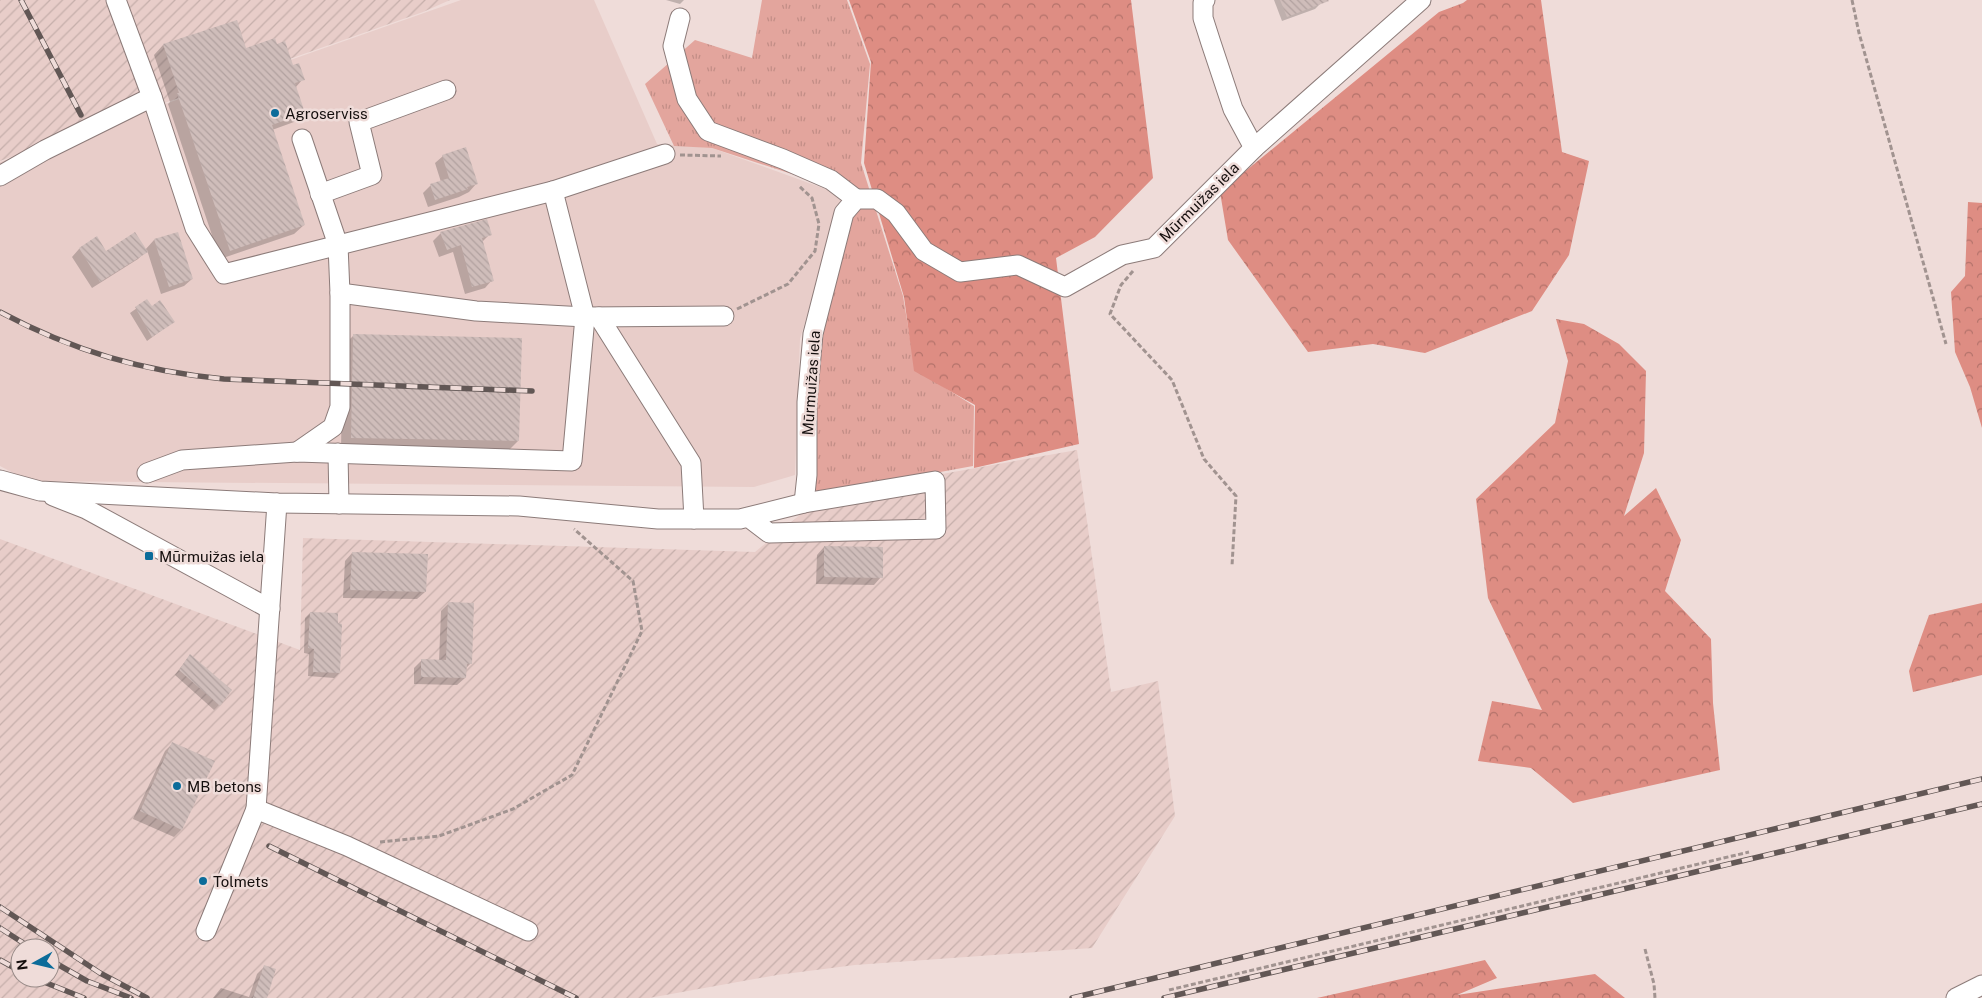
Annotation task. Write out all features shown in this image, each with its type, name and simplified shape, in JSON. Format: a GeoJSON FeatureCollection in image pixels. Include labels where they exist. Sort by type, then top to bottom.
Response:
{"type":"FeatureCollection","features":[{"type":"Feature","properties":{"kind":"street"},"geometry":{"type":"LineString","coordinates":[[116,0],[152,97],[195,228],[224,274],[553,191],[665,154]]}},
{"type":"Feature","properties":{"kind":"street"},"geometry":{"type":"LineString","coordinates":[[1205,0],[1203,3],[1203,18],[1210,43],[1233,109],[1254,148]]}},
{"type":"Feature","properties":{"kind":"street","name":"Mūrmuižas iela"},"geometry":{"type":"LineString","coordinates":[[804,503],[807,475],[807,402],[813,334],[844,213],[856,199],[877,199],[896,213],[924,251],[960,272],[1018,265],[1065,287],[1122,255],[1154,248],[1254,148],[1421,0]]}},
{"type":"Feature","properties":{"kind":"street"},"geometry":{"type":"LineString","coordinates":[[680,18],[673,46],[687,99],[708,131],[783,159],[832,180],[856,199]]}},
{"type":"Feature","properties":{"kind":"street"},"geometry":{"type":"LineString","coordinates":[[320,194],[372,175],[359,122],[446,90]]}},
{"type":"Feature","properties":{"kind":"street"},"geometry":{"type":"LineString","coordinates":[[0,176],[45,150],[152,97]]}},
{"type":"Feature","properties":{"kind":"street"},"geometry":{"type":"LineString","coordinates":[[298,452],[333,427],[340,407],[338,245],[302,139]]}},
{"type":"Feature","properties":{"kind":"street"},"geometry":{"type":"LineString","coordinates":[[553,191],[592,317],[691,463],[694,519]]}},
{"type":"Feature","properties":{"kind":"street"},"geometry":{"type":"LineString","coordinates":[[340,293],[476,311],[592,317],[724,316]]}},
{"type":"Feature","properties":{"kind":"street"},"geometry":{"type":"LineString","coordinates":[[147,473],[182,460],[298,452],[572,461],[592,317]]}},
{"type":"Feature","properties":{"kind":"street"},"geometry":{"type":"LineString","coordinates":[[338,453],[339,504]]}},
{"type":"Feature","properties":{"kind":"street"},"geometry":{"type":"LineString","coordinates":[[0,480],[40,490],[86,509],[270,609]]}},
{"type":"Feature","properties":{"kind":"street"},"geometry":{"type":"LineString","coordinates":[[40,490],[278,503],[519,506],[658,519],[740,519],[748,517],[804,503],[935,481],[936,529],[769,533],[748,517]]}},
{"type":"Feature","properties":{"kind":"street"},"geometry":{"type":"LineString","coordinates":[[206,931],[256,809],[278,503]]}},
{"type":"Feature","properties":{"kind":"street"},"geometry":{"type":"LineString","coordinates":[[256,809],[347,846],[528,931]]}},
{"type":"Feature","properties":{"kind":"street"},"geometry":{"type":"LineString","coordinates":[[1956,998],[1982,985]]}},
{"type":"Feature","properties":{"kind":"path"},"geometry":{"type":"LineString","coordinates":[[1852,0],[1858,34],[1946,344]]}},
{"type":"Feature","properties":{"kind":"path"},"geometry":{"type":"LineString","coordinates":[[665,154],[728,158]]}},
{"type":"Feature","properties":{"kind":"path"},"geometry":{"type":"LineString","coordinates":[[724,316],[788,284],[815,251],[819,224],[812,198],[794,182]]}},
{"type":"Feature","properties":{"kind":"path"},"geometry":{"type":"LineString","coordinates":[[1134,270],[1121,285],[1110,314],[1172,380],[1204,459],[1236,496],[1232,566]]}},
{"type":"Feature","properties":{"kind":"path"},"geometry":{"type":"LineString","coordinates":[[375,843],[439,836],[513,809],[572,775],[642,632],[633,581],[551,509]]}},
{"type":"Feature","properties":{"kind":"path"},"geometry":{"type":"LineString","coordinates":[[1169,990],[1749,852]]}},
{"type":"Feature","properties":{"kind":"path"},"geometry":{"type":"LineString","coordinates":[[1645,949],[1654,984],[1655,998]]}},
{"type":"Feature","properties":{"kind":"shaded area"},"geometry":{"type":"Polygon","coordinates":[[[0,0],[450,0],[423,12],[0,161],[0,0]]]}},
{"type":"Feature","properties":{"kind":"shaded area"},"geometry":{"type":"Polygon","coordinates":[[[461,0],[594,0],[657,144],[712,148],[842,195],[800,339],[795,475],[754,487],[29,481],[0,466],[0,162],[461,0]]]}},
{"type":"Feature","properties":{"kind":"shaded area"},"geometry":{"type":"Polygon","coordinates":[[[1077,450],[1111,692],[1158,681],[1175,816],[1092,948],[855,965],[777,975],[649,998],[0,998],[0,539],[300,650],[303,538],[755,552],[824,495],[1077,450]]]}},
{"type":"Feature","properties":{"kind":"green space"},"geometry":{"type":"Polygon","coordinates":[[[762,0],[847,0],[870,64],[861,163],[903,296],[915,369],[974,406],[973,466],[825,493],[810,494],[814,344],[844,191],[712,148],[674,146],[645,84],[695,40],[752,58],[762,0]]]}},
{"type":"Feature","properties":{"kind":"green space"},"geometry":{"type":"Polygon","coordinates":[[[849,0],[1131,0],[1153,178],[1095,237],[1056,258],[1079,444],[974,468],[975,405],[914,371],[904,297],[864,163],[871,62],[849,0]]]}},
{"type":"Feature","properties":{"kind":"green space"},"geometry":{"type":"Polygon","coordinates":[[[1467,0],[1541,0],[1562,152],[1589,161],[1569,255],[1532,311],[1425,353],[1373,344],[1308,352],[1228,240],[1220,192],[1439,12],[1467,0]]]}},
{"type":"Feature","properties":{"kind":"green space"},"geometry":{"type":"Polygon","coordinates":[[[1968,202],[1982,203],[1982,428],[1970,387],[1955,352],[1951,292],[1965,276],[1968,202]]]}},
{"type":"Feature","properties":{"kind":"green space"},"geometry":{"type":"Polygon","coordinates":[[[1556,319],[1584,324],[1619,344],[1646,371],[1644,453],[1624,516],[1656,488],[1681,540],[1665,591],[1711,639],[1713,703],[1720,770],[1573,803],[1531,768],[1478,761],[1492,701],[1542,710],[1488,598],[1476,499],[1555,423],[1568,361],[1556,319]]]}},
{"type":"Feature","properties":{"kind":"green space"},"geometry":{"type":"Polygon","coordinates":[[[1982,603],[1982,675],[1913,692],[1909,671],[1929,615],[1982,603]]]}},
{"type":"Feature","properties":{"kind":"green space"},"geometry":{"type":"Polygon","coordinates":[[[1485,960],[1497,978],[1457,995],[1595,974],[1625,998],[1317,998],[1485,960]]]}},
{"type":"Feature","properties":{"kind":"building"},"geometry":{"type":"Polygon","coordinates":[[[1280,0],[1328,0],[1329,1],[1287,17],[1280,0]]]}},
{"type":"Feature","properties":{"kind":"building"},"geometry":{"type":"Polygon","coordinates":[[[237,20],[246,48],[275,38],[277,44],[285,41],[293,65],[299,63],[305,80],[295,83],[305,113],[272,125],[305,225],[230,251],[177,93],[179,93],[163,44],[237,20]]]}},
{"type":"Feature","properties":{"kind":"building"},"geometry":{"type":"Polygon","coordinates":[[[466,147],[478,184],[435,200],[430,184],[449,178],[442,155],[466,147]]]}},
{"type":"Feature","properties":{"kind":"building"},"geometry":{"type":"Polygon","coordinates":[[[487,219],[492,235],[482,238],[494,281],[472,287],[461,245],[447,250],[440,232],[487,219]]]}},
{"type":"Feature","properties":{"kind":"building"},"geometry":{"type":"Polygon","coordinates":[[[135,232],[148,252],[100,282],[79,248],[97,236],[106,251],[135,232]]]}},
{"type":"Feature","properties":{"kind":"building"},"geometry":{"type":"Polygon","coordinates":[[[178,232],[193,279],[169,287],[154,239],[178,232]]]}},
{"type":"Feature","properties":{"kind":"building"},"geometry":{"type":"Polygon","coordinates":[[[147,299],[152,306],[160,300],[175,322],[152,337],[135,307],[147,299]]]}},
{"type":"Feature","properties":{"kind":"building"},"geometry":{"type":"Polygon","coordinates":[[[353,334],[522,338],[519,441],[351,438],[353,334]]]}},
{"type":"Feature","properties":{"kind":"building"},"geometry":{"type":"Polygon","coordinates":[[[824,546],[883,547],[883,578],[824,577],[824,546]]]}},
{"type":"Feature","properties":{"kind":"building"},"geometry":{"type":"Polygon","coordinates":[[[352,552],[428,554],[426,592],[350,590],[352,552]]]}},
{"type":"Feature","properties":{"kind":"building"},"geometry":{"type":"Polygon","coordinates":[[[448,602],[474,603],[472,664],[467,664],[466,678],[421,677],[421,659],[446,660],[448,602]]]}},
{"type":"Feature","properties":{"kind":"building"},"geometry":{"type":"Polygon","coordinates":[[[310,612],[338,613],[338,623],[342,624],[340,673],[313,672],[314,649],[308,648],[310,612]]]}},
{"type":"Feature","properties":{"kind":"building"},"geometry":{"type":"Polygon","coordinates":[[[190,654],[232,690],[220,706],[179,670],[190,654]]]}},
{"type":"Feature","properties":{"kind":"building","name":"MB betons"},"geometry":{"type":"Polygon","coordinates":[[[172,742],[215,761],[182,830],[140,811],[172,742]]]}},
{"type":"Feature","properties":{"kind":"building"},"geometry":{"type":"Polygon","coordinates":[[[264,965],[276,969],[267,998],[253,998],[264,965]]]}},
{"type":"Feature","properties":{"kind":"railway"},"geometry":{"type":"LineString","coordinates":[[21,0],[81,115]]}},
{"type":"Feature","properties":{"kind":"railway"},"geometry":{"type":"LineString","coordinates":[[0,312],[27,326],[81,348],[136,365],[165,371],[224,379],[532,391]]}},
{"type":"Feature","properties":{"kind":"railway"},"geometry":{"type":"LineString","coordinates":[[1072,998],[1982,779]]}},
{"type":"Feature","properties":{"kind":"railway"},"geometry":{"type":"LineString","coordinates":[[1164,998],[1982,804]]}},
{"type":"Feature","properties":{"kind":"railway"},"geometry":{"type":"LineString","coordinates":[[269,846],[576,998]]}},
{"type":"Feature","properties":{"kind":"railway"},"geometry":{"type":"LineString","coordinates":[[0,907],[100,973],[147,998]]}},
{"type":"Feature","properties":{"kind":"railway"},"geometry":{"type":"LineString","coordinates":[[0,928],[16,938]]}},
{"type":"Feature","properties":{"kind":"railway"},"geometry":{"type":"LineString","coordinates":[[0,960],[10,966]]}},
{"type":"Feature","properties":{"kind":"railway"},"geometry":{"type":"LineString","coordinates":[[60,966],[87,981],[131,998]]}},
{"type":"Feature","properties":{"kind":"railway"},"geometry":{"type":"LineString","coordinates":[[59,988],[84,998]]}},
{"type":"Feature","properties":{"kind":"place","name":"Agroserviss"},"geometry":{"type":"Point","coordinates":[275,113]}},
{"type":"Feature","properties":{"kind":"place","name":"Mūrmuižas iela"},"geometry":{"type":"Point","coordinates":[149,556]}},
{"type":"Feature","properties":{"kind":"place","name":"MB betons"},"geometry":{"type":"Point","coordinates":[177,786]}},
{"type":"Feature","properties":{"kind":"place","name":"Tolmets"},"geometry":{"type":"Point","coordinates":[203,881]}}]}
